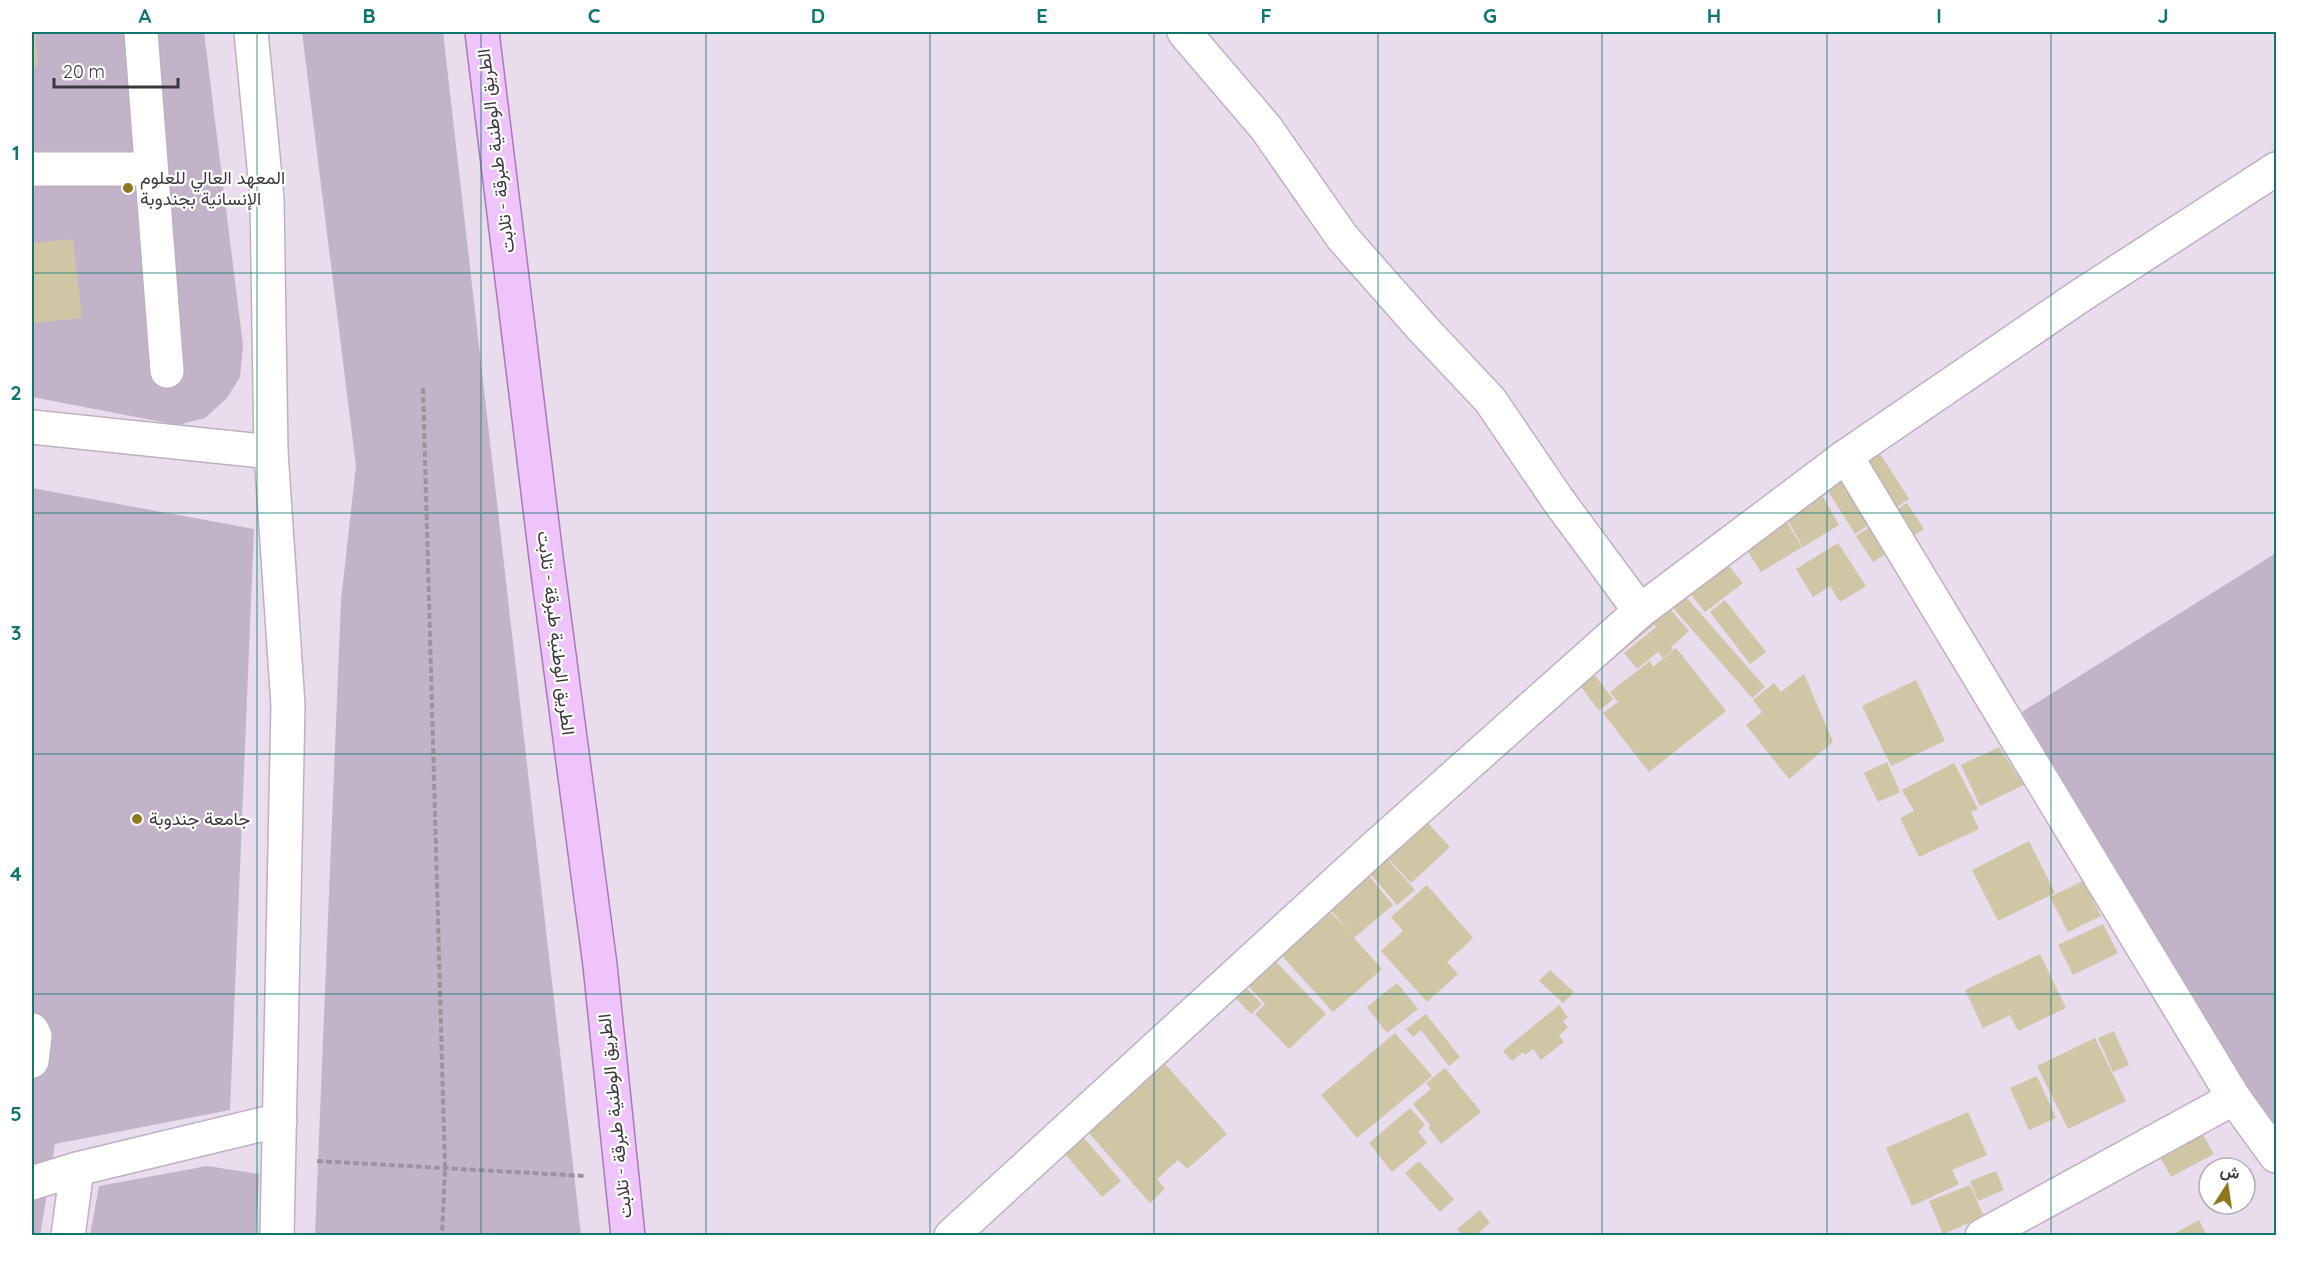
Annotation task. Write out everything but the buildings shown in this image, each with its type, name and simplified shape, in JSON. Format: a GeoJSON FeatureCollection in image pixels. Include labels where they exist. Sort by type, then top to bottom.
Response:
{"type":"FeatureCollection","features":[{"type":"Feature","properties":{"kind":"main road","name":"الطريق الوطنية طبرقة - تلابت"},"geometry":{"type":"LineString","coordinates":[[482,32],[547,568],[600,965],[628,1236]]}},
{"type":"Feature","properties":{"kind":"street"},"geometry":{"type":"LineString","coordinates":[[141,32],[167,371]]}},
{"type":"Feature","properties":{"kind":"street"},"geometry":{"type":"LineString","coordinates":[[251,32],[267,198],[271,452],[288,705],[277,1236]]}},
{"type":"Feature","properties":{"kind":"street"},"geometry":{"type":"LineString","coordinates":[[1184,32],[1266,128],[1342,237],[1424,330],[1490,400],[1558,500],[1640,611]]}},
{"type":"Feature","properties":{"kind":"street"},"geometry":{"type":"LineString","coordinates":[[32,169],[151,169]]}},
{"type":"Feature","properties":{"kind":"street"},"geometry":{"type":"LineString","coordinates":[[951,1236],[1373,849],[1640,611],[1846,456],[2080,296],[2277,169]]}},
{"type":"Feature","properties":{"kind":"street"},"geometry":{"type":"LineString","coordinates":[[32,427],[271,452]]}},
{"type":"Feature","properties":{"kind":"street"},"geometry":{"type":"LineString","coordinates":[[1846,456],[2234,1098],[2277,1156]]}},
{"type":"Feature","properties":{"kind":"street"},"geometry":{"type":"LineString","coordinates":[[32,1030],[35,1036],[32,1062]]}},
{"type":"Feature","properties":{"kind":"street"},"geometry":{"type":"LineString","coordinates":[[1982,1236],[2234,1098]]}},
{"type":"Feature","properties":{"kind":"street"},"geometry":{"type":"LineString","coordinates":[[32,1183],[77,1169],[280,1120]]}},
{"type":"Feature","properties":{"kind":"street"},"geometry":{"type":"LineString","coordinates":[[68,1236],[77,1169]]}},
{"type":"Feature","properties":{"kind":"path"},"geometry":{"type":"LineString","coordinates":[[423,388],[445,1168],[442,1236]]}},
{"type":"Feature","properties":{"kind":"path"},"geometry":{"type":"LineString","coordinates":[[279,1159],[621,1178]]}},
{"type":"Feature","properties":{"kind":"shaded area","name":"المعهد العالي للعلوم الإنسانية بجندوبة"},"geometry":{"type":"Polygon","coordinates":[[[32,32],[204,32],[243,345],[240,377],[227,398],[205,418],[178,425],[32,397],[32,32]]]}},
{"type":"Feature","properties":{"kind":"shaded area"},"geometry":{"type":"Polygon","coordinates":[[[302,32],[443,32],[581,1235],[315,1235],[341,601],[356,466],[302,32]]]}},
{"type":"Feature","properties":{"kind":"shaded area","name":"جامعة جندوبة"},"geometry":{"type":"Polygon","coordinates":[[[32,488],[254,529],[230,1110],[55,1144],[40,1236],[32,1235],[32,488]]]}},
{"type":"Feature","properties":{"kind":"shaded area"},"geometry":{"type":"Polygon","coordinates":[[[2276,553],[2276,1141],[2022,712],[2276,553]]]}},
{"type":"Feature","properties":{"kind":"shaded area"},"geometry":{"type":"Polygon","coordinates":[[[207,1166],[259,1174],[256,1235],[90,1235],[99,1186],[207,1166]]]}},
{"type":"Feature","properties":{"kind":"place","name":"المعهد العالي للعلوم الإنسانية بجندوبة"},"geometry":{"type":"Point","coordinates":[128,188]}},
{"type":"Feature","properties":{"kind":"place","name":"جامعة جندوبة"},"geometry":{"type":"Point","coordinates":[137,819]}}]}
